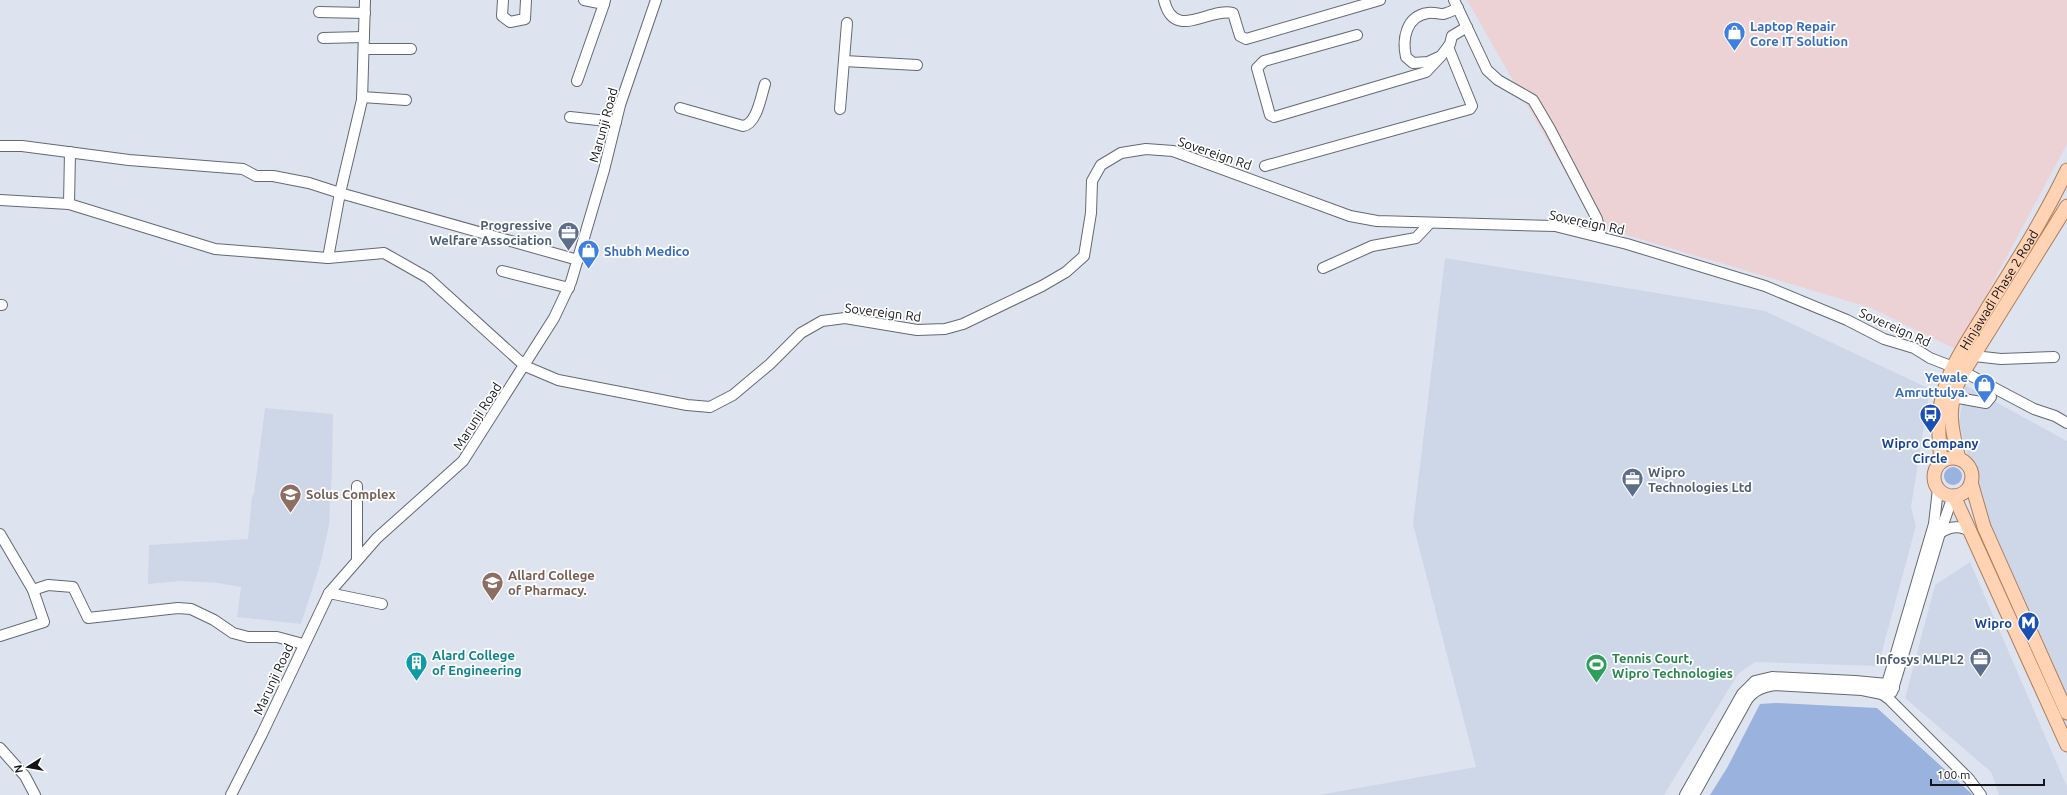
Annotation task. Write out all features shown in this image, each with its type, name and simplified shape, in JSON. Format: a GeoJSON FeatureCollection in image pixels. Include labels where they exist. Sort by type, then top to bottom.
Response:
{"type":"FeatureCollection","features":[{"type":"Feature","properties":{"kind":"main road","name":"Hinjawadi Phase 2 Road"},"geometry":{"type":"LineString","coordinates":[[1941,461],[1938,436],[1942,398],[2048,208],[2067,170]]}},
{"type":"Feature","properties":{"kind":"main road","name":"Hinjawadi Phase 2 Road"},"geometry":{"type":"LineString","coordinates":[[1959,459],[1950,421],[1958,370],[1974,356],[2067,206]]}},
{"type":"Feature","properties":{"kind":"main road"},"geometry":{"type":"LineString","coordinates":[[1971,482],[1963,493],[1954,496],[1945,494],[1938,489],[1934,474],[1941,461],[1950,458],[1959,459],[1970,468],[1971,482],[1984,527],[2067,713]]}},
{"type":"Feature","properties":{"kind":"main road"},"geometry":{"type":"LineString","coordinates":[[1954,496],[2067,745]]}},
{"type":"Feature","properties":{"kind":"street"},"geometry":{"type":"LineString","coordinates":[[328,258],[340,193],[362,97],[365,0]]}},
{"type":"Feature","properties":{"kind":"street"},"geometry":{"type":"LineString","coordinates":[[503,0],[502,16],[510,22],[525,19],[526,0]]}},
{"type":"Feature","properties":{"kind":"street"},"geometry":{"type":"LineString","coordinates":[[577,81],[605,2],[584,0]]}},
{"type":"Feature","properties":{"kind":"street","name":"Marunji Road"},"geometry":{"type":"LineString","coordinates":[[230,795],[262,734],[303,644],[329,593],[377,538],[463,461],[525,366],[554,318],[569,288],[578,260],[616,122],[656,0]]}},
{"type":"Feature","properties":{"kind":"street"},"geometry":{"type":"LineString","coordinates":[[1164,0],[1166,8],[1172,17],[1180,20],[1196,20],[1226,12],[1233,13],[1240,36],[1246,39],[1380,0]]}},
{"type":"Feature","properties":{"kind":"street"},"geometry":{"type":"LineString","coordinates":[[1441,56],[1428,62],[1413,63],[1406,57],[1404,40],[1411,22],[1420,16],[1433,13],[1443,14],[1456,4],[1487,70],[1498,80],[1533,100],[1598,218],[1601,238]]}},
{"type":"Feature","properties":{"kind":"street"},"geometry":{"type":"LineString","coordinates":[[319,12],[365,13]]}},
{"type":"Feature","properties":{"kind":"street"},"geometry":{"type":"LineString","coordinates":[[840,109],[848,23]]}},
{"type":"Feature","properties":{"kind":"street"},"geometry":{"type":"LineString","coordinates":[[1357,35],[1264,61],[1260,64],[1257,68],[1270,115],[1274,117],[1426,72],[1448,47],[1452,36],[1466,27]]}},
{"type":"Feature","properties":{"kind":"street"},"geometry":{"type":"LineString","coordinates":[[323,38],[364,37]]}},
{"type":"Feature","properties":{"kind":"street"},"geometry":{"type":"LineString","coordinates":[[1265,166],[1470,109],[1472,106],[1448,47]]}},
{"type":"Feature","properties":{"kind":"street"},"geometry":{"type":"LineString","coordinates":[[364,49],[411,49]]}},
{"type":"Feature","properties":{"kind":"street"},"geometry":{"type":"LineString","coordinates":[[844,61],[917,65]]}},
{"type":"Feature","properties":{"kind":"street"},"geometry":{"type":"LineString","coordinates":[[680,108],[747,126],[752,121],[765,84]]}},
{"type":"Feature","properties":{"kind":"street"},"geometry":{"type":"LineString","coordinates":[[362,97],[406,100]]}},
{"type":"Feature","properties":{"kind":"street"},"geometry":{"type":"LineString","coordinates":[[570,117],[616,122]]}},
{"type":"Feature","properties":{"kind":"street"},"geometry":{"type":"LineString","coordinates":[[0,146],[70,152],[129,160],[243,169],[256,176],[273,176],[310,183],[340,193],[578,260]]}},
{"type":"Feature","properties":{"kind":"street","name":"Sovereign Rd"},"geometry":{"type":"LineString","coordinates":[[0,200],[69,204],[215,249],[328,258],[384,253],[428,278],[525,366],[558,380],[687,405],[710,406],[733,395],[770,364],[801,333],[822,321],[845,318],[917,330],[945,329],[963,324],[1042,286],[1066,272],[1084,256],[1091,213],[1092,181],[1101,165],[1121,153],[1146,149],[1173,151],[1350,216],[1377,221],[1555,226],[1765,286],[1847,320],[1884,339],[1914,348],[1930,358],[1958,370],[2034,409],[2055,416],[2067,423]]}},
{"type":"Feature","properties":{"kind":"street"},"geometry":{"type":"LineString","coordinates":[[69,204],[70,152]]}},
{"type":"Feature","properties":{"kind":"street"},"geometry":{"type":"LineString","coordinates":[[1323,268],[1372,246],[1416,238],[1430,223]]}},
{"type":"Feature","properties":{"kind":"street"},"geometry":{"type":"LineString","coordinates":[[502,271],[569,288]]}},
{"type":"Feature","properties":{"kind":"street"},"geometry":{"type":"LineString","coordinates":[[1974,356],[2001,359],[2054,358]]}},
{"type":"Feature","properties":{"kind":"street"},"geometry":{"type":"LineString","coordinates":[[1953,397],[1986,403],[1991,397]]}},
{"type":"Feature","properties":{"kind":"street"},"geometry":{"type":"LineString","coordinates":[[357,486],[357,560]]}},
{"type":"Feature","properties":{"kind":"street"},"geometry":{"type":"LineString","coordinates":[[1890,686],[1934,524],[1938,489]]}},
{"type":"Feature","properties":{"kind":"street"},"geometry":{"type":"LineString","coordinates":[[1886,697],[1940,533],[1954,496]]}},
{"type":"Feature","properties":{"kind":"street"},"geometry":{"type":"LineString","coordinates":[[1940,533],[1952,527],[1966,529],[1971,532]]}},
{"type":"Feature","properties":{"kind":"street"},"geometry":{"type":"LineString","coordinates":[[0,534],[33,590],[44,622],[0,636]]}},
{"type":"Feature","properties":{"kind":"street"},"geometry":{"type":"LineString","coordinates":[[33,590],[48,585],[73,587],[88,618],[178,608],[190,609],[214,620],[233,633],[248,637],[277,637],[303,644]]}},
{"type":"Feature","properties":{"kind":"street"},"geometry":{"type":"LineString","coordinates":[[329,593],[382,604]]}},
{"type":"Feature","properties":{"kind":"street"},"geometry":{"type":"LineString","coordinates":[[1684,795],[1742,694],[1755,680],[1772,677],[1855,680],[1890,686]]}},
{"type":"Feature","properties":{"kind":"street"},"geometry":{"type":"LineString","coordinates":[[1694,795],[1747,700],[1751,695],[1763,687],[1775,685],[1855,690],[1886,697],[1969,779],[1981,795]]}},
{"type":"Feature","properties":{"kind":"street"},"geometry":{"type":"LineString","coordinates":[[0,748],[25,776],[35,795]]}},
{"type":"Feature","properties":{"kind":"shaded area"},"geometry":{"type":"Polygon","coordinates":[[[1467,0],[2067,0],[2067,144],[1957,350],[1871,308],[1596,226],[1467,0]]]}},
{"type":"Feature","properties":{"kind":"shaded area"},"geometry":{"type":"Polygon","coordinates":[[[1445,258],[1765,311],[1930,389],[1911,507],[1916,526],[1878,666],[1755,662],[1738,674],[1664,795],[1319,795],[1476,767],[1413,524],[1445,258]]]}},
{"type":"Feature","properties":{"kind":"shaded area"},"geometry":{"type":"Polygon","coordinates":[[[1965,385],[2067,441],[2067,699],[2001,554],[1970,465],[1959,422],[1965,385]]]}},
{"type":"Feature","properties":{"kind":"shaded area","name":"Solus Complex"},"geometry":{"type":"Polygon","coordinates":[[[265,408],[333,414],[329,525],[320,565],[301,624],[237,617],[241,587],[218,583],[181,581],[148,584],[149,545],[248,539],[252,496],[254,494],[265,408]]]}},
{"type":"Feature","properties":{"kind":"shaded area"},"geometry":{"type":"Polygon","coordinates":[[[1949,467],[1957,467],[1962,472],[1960,483],[1957,485],[1949,485],[1944,480],[1944,472],[1949,467]]]}},
{"type":"Feature","properties":{"kind":"shaded area"},"geometry":{"type":"Polygon","coordinates":[[[1970,562],[2067,787],[2067,795],[1999,795],[1991,772],[1905,698],[1935,585],[1970,562]]]}},
{"type":"Feature","properties":{"kind":"shaded area"},"geometry":{"type":"Polygon","coordinates":[[[1776,703],[1877,708],[1973,795],[1710,795],[1727,768],[1760,704],[1776,703]]]}},
{"type":"Feature","properties":{"kind":"place","name":"Laptop Repair Core IT Solution"},"geometry":{"type":"Point","coordinates":[1735,52]}},
{"type":"Feature","properties":{"kind":"place","name":"Progressive Welfare Association"},"geometry":{"type":"Point","coordinates":[568,252]}},
{"type":"Feature","properties":{"kind":"place","name":"Shubh Medico"},"geometry":{"type":"Point","coordinates":[589,270]}},
{"type":"Feature","properties":{"kind":"place","name":"Yewale Amruttulya."},"geometry":{"type":"Point","coordinates":[1984,404]}},
{"type":"Feature","properties":{"kind":"place","name":"Wipro Company Circle"},"geometry":{"type":"Point","coordinates":[1930,434]}},
{"type":"Feature","properties":{"kind":"place","name":"Wipro Technologies Ltd"},"geometry":{"type":"Point","coordinates":[1633,498]}},
{"type":"Feature","properties":{"kind":"place","name":"Solus Complex"},"geometry":{"type":"Point","coordinates":[290,514]}},
{"type":"Feature","properties":{"kind":"place","name":"Allard College of Pharmacy."},"geometry":{"type":"Point","coordinates":[493,602]}},
{"type":"Feature","properties":{"kind":"place","name":"Wipro"},"geometry":{"type":"Point","coordinates":[2028,642]}},
{"type":"Feature","properties":{"kind":"place","name":"Infosys MLPL2"},"geometry":{"type":"Point","coordinates":[1980,678]}},
{"type":"Feature","properties":{"kind":"place","name":"Alard College of Engineering"},"geometry":{"type":"Point","coordinates":[416,682]}},
{"type":"Feature","properties":{"kind":"place","name":"Tennis Court, Wipro Technologies"},"geometry":{"type":"Point","coordinates":[1597,684]}}]}
